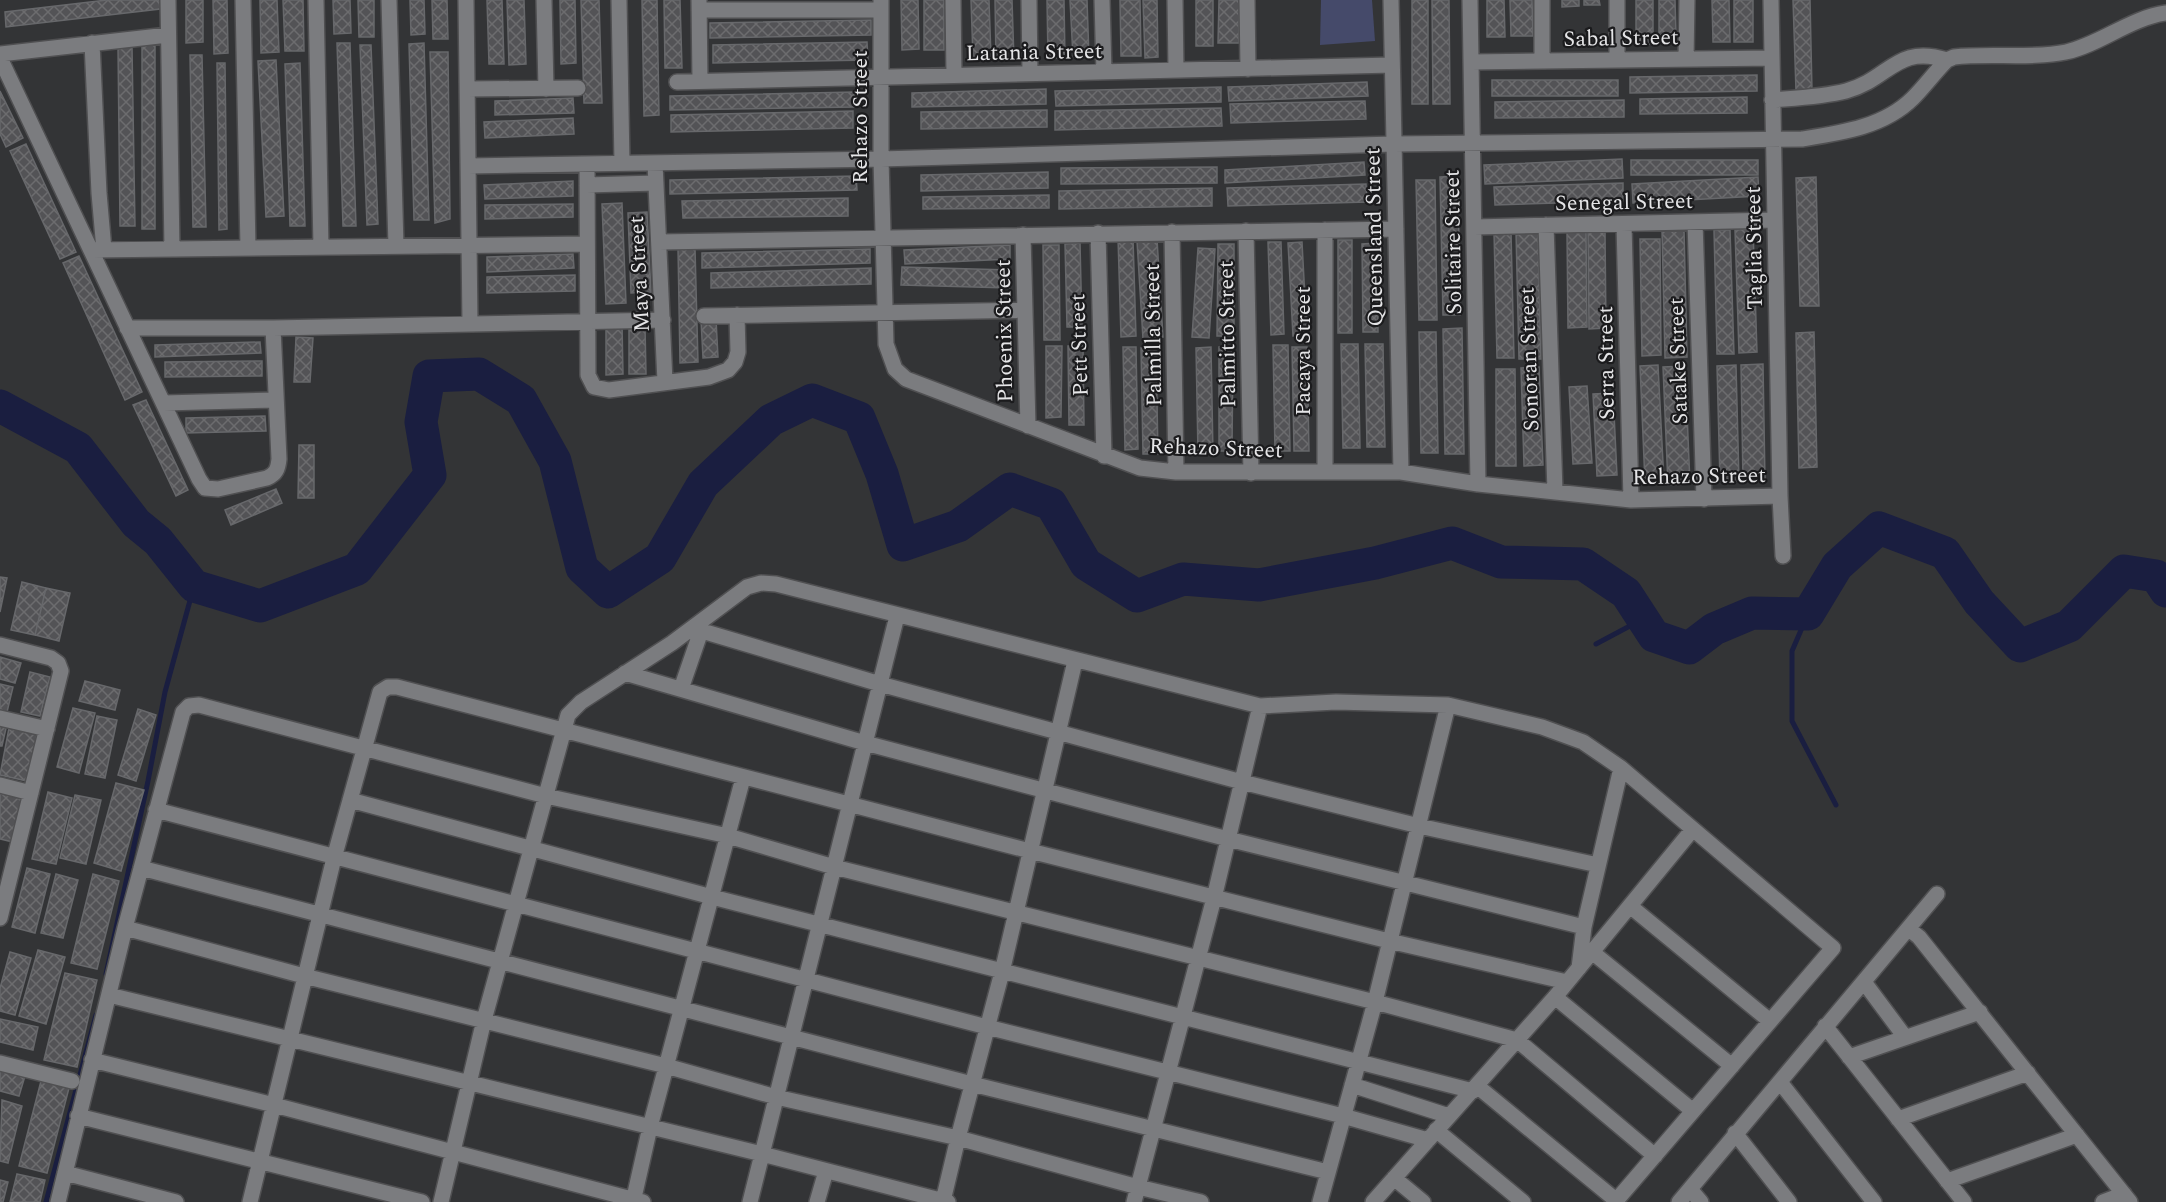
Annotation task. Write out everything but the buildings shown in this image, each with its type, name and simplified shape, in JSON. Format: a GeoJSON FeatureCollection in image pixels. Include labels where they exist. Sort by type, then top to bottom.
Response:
{"type":"FeatureCollection","features":[{"type":"Feature","properties":{"kind":"street"},"geometry":{"type":"LineString","coordinates":[[168,0],[172,249]]}},
{"type":"Feature","properties":{"kind":"street"},"geometry":{"type":"LineString","coordinates":[[243,0],[248,248]]}},
{"type":"Feature","properties":{"kind":"street"},"geometry":{"type":"LineString","coordinates":[[316,0],[321,247]]}},
{"type":"Feature","properties":{"kind":"street"},"geometry":{"type":"LineString","coordinates":[[389,0],[396,246]]}},
{"type":"Feature","properties":{"kind":"street"},"geometry":{"type":"LineString","coordinates":[[466,0],[470,323]]}},
{"type":"Feature","properties":{"kind":"street"},"geometry":{"type":"LineString","coordinates":[[544,0],[546,88]]}},
{"type":"Feature","properties":{"kind":"street"},"geometry":{"type":"LineString","coordinates":[[619,0],[622,164]]}},
{"type":"Feature","properties":{"kind":"street"},"geometry":{"type":"LineString","coordinates":[[953,0],[954,75]]}},
{"type":"Feature","properties":{"kind":"street"},"geometry":{"type":"LineString","coordinates":[[1029,0],[1030,74]]}},
{"type":"Feature","properties":{"kind":"street"},"geometry":{"type":"LineString","coordinates":[[1102,0],[1104,72]]}},
{"type":"Feature","properties":{"kind":"street"},"geometry":{"type":"LineString","coordinates":[[1175,0],[1176,70]]}},
{"type":"Feature","properties":{"kind":"street"},"geometry":{"type":"LineString","coordinates":[[1247,0],[1248,69]]}},
{"type":"Feature","properties":{"kind":"street","name":"Queensland Street"},"geometry":{"type":"LineString","coordinates":[[1391,0],[1401,472]]}},
{"type":"Feature","properties":{"kind":"street","name":"Solitaire Street"},"geometry":{"type":"LineString","coordinates":[[1470,0],[1478,484]]}},
{"type":"Feature","properties":{"kind":"street"},"geometry":{"type":"LineString","coordinates":[[1542,0],[1542,61]]}},
{"type":"Feature","properties":{"kind":"street"},"geometry":{"type":"LineString","coordinates":[[1617,0],[1617,60]]}},
{"type":"Feature","properties":{"kind":"street"},"geometry":{"type":"LineString","coordinates":[[1686,59],[1687,0]]}},
{"type":"Feature","properties":{"kind":"street","name":"Taglia Street"},"geometry":{"type":"LineString","coordinates":[[1771,0],[1783,556]]}},
{"type":"Feature","properties":{"kind":"street"},"geometry":{"type":"LineString","coordinates":[[700,81],[699,5],[881,5]]}},
{"type":"Feature","properties":{"kind":"street","name":"Rehazo Street"},"geometry":{"type":"LineString","coordinates":[[881,5],[881,159],[886,344],[895,369],[906,379],[1140,468],[1176,472],[1401,472],[1478,484],[1631,501],[1780,496]]}},
{"type":"Feature","properties":{"kind":"street"},"geometry":{"type":"LineString","coordinates":[[468,166],[881,159],[1394,144],[1802,139],[1864,127],[1893,115],[1913,98],[1947,60],[1954,57],[2065,52],[2166,13]]}},
{"type":"Feature","properties":{"kind":"street"},"geometry":{"type":"LineString","coordinates":[[168,34],[0,56],[98,250],[127,327],[205,488],[211,490],[267,478],[276,471],[279,459],[273,328]]}},
{"type":"Feature","properties":{"kind":"street"},"geometry":{"type":"LineString","coordinates":[[92,43],[99,193],[98,250]]}},
{"type":"Feature","properties":{"kind":"street"},"geometry":{"type":"LineString","coordinates":[[1772,100],[1816,97],[1863,85],[1906,57],[1918,54],[1947,60]]}},
{"type":"Feature","properties":{"kind":"street","name":"Sabal Street"},"geometry":{"type":"LineString","coordinates":[[1472,62],[1772,58]]}},
{"type":"Feature","properties":{"kind":"street","name":"Latania Street"},"geometry":{"type":"LineString","coordinates":[[677,82],[1392,65]]}},
{"type":"Feature","properties":{"kind":"street"},"geometry":{"type":"LineString","coordinates":[[467,89],[578,88]]}},
{"type":"Feature","properties":{"kind":"street","name":"Maya Street"},"geometry":{"type":"LineString","coordinates":[[656,163],[665,382]]}},
{"type":"Feature","properties":{"kind":"street"},"geometry":{"type":"LineString","coordinates":[[587,164],[588,375],[594,387],[602,389],[709,377],[728,370],[735,362],[738,352],[737,315]]}},
{"type":"Feature","properties":{"kind":"street"},"geometry":{"type":"LineString","coordinates":[[587,185],[656,183]]}},
{"type":"Feature","properties":{"kind":"street","name":"Senegal Street"},"geometry":{"type":"LineString","coordinates":[[1474,227],[1775,220]]}},
{"type":"Feature","properties":{"kind":"street","name":"Satake Street"},"geometry":{"type":"LineString","coordinates":[[1695,222],[1704,499]]}},
{"type":"Feature","properties":{"kind":"street","name":"Serra Street"},"geometry":{"type":"LineString","coordinates":[[1624,224],[1631,501]]}},
{"type":"Feature","properties":{"kind":"street","name":"Sonoran Street"},"geometry":{"type":"LineString","coordinates":[[1546,225],[1555,491]]}},
{"type":"Feature","properties":{"kind":"street"},"geometry":{"type":"LineString","coordinates":[[659,242],[1396,229]]}},
{"type":"Feature","properties":{"kind":"street","name":"Pacaya Street"},"geometry":{"type":"LineString","coordinates":[[1325,230],[1325,471]]}},
{"type":"Feature","properties":{"kind":"street","name":"Palmitto Street"},"geometry":{"type":"LineString","coordinates":[[1246,231],[1251,473]]}},
{"type":"Feature","properties":{"kind":"street","name":"Palmilla Street"},"geometry":{"type":"LineString","coordinates":[[1172,232],[1176,472]]}},
{"type":"Feature","properties":{"kind":"street","name":"Pett Street"},"geometry":{"type":"LineString","coordinates":[[1098,233],[1104,456]]}},
{"type":"Feature","properties":{"kind":"street","name":"Phoenix Street"},"geometry":{"type":"LineString","coordinates":[[1023,235],[1028,426]]}},
{"type":"Feature","properties":{"kind":"street"},"geometry":{"type":"LineString","coordinates":[[98,250],[587,244]]}},
{"type":"Feature","properties":{"kind":"street"},"geometry":{"type":"LineString","coordinates":[[704,316],[1025,309]]}},
{"type":"Feature","properties":{"kind":"street"},"geometry":{"type":"LineString","coordinates":[[127,327],[273,328],[663,320]]}},
{"type":"Feature","properties":{"kind":"street"},"geometry":{"type":"LineString","coordinates":[[164,404],[276,400]]}},
{"type":"Feature","properties":{"kind":"street"},"geometry":{"type":"LineString","coordinates":[[350,800],[531,849],[712,897],[1002,972],[1475,1088],[1616,1201],[1833,948],[1622,768],[1583,742],[1542,727],[1448,705],[1336,702],[1260,706],[776,584],[761,583],[747,587],[697,629],[581,702],[568,715],[546,796],[531,849],[484,1020],[441,1202]]}},
{"type":"Feature","properties":{"kind":"street"},"geometry":{"type":"LineString","coordinates":[[750,1202],[897,616]]}},
{"type":"Feature","properties":{"kind":"street"},"geometry":{"type":"LineString","coordinates":[[697,629],[880,684],[1242,783],[1419,826],[1598,865]]}},
{"type":"Feature","properties":{"kind":"street"},"geometry":{"type":"LineString","coordinates":[[681,689],[697,629]]}},
{"type":"Feature","properties":{"kind":"street"},"geometry":{"type":"LineString","coordinates":[[0,645],[51,658],[58,663],[61,671],[0,918]]}},
{"type":"Feature","properties":{"kind":"street"},"geometry":{"type":"LineString","coordinates":[[108,995],[470,1082],[945,1201],[958,1138],[1017,913],[1075,661]]}},
{"type":"Feature","properties":{"kind":"street"},"geometry":{"type":"LineString","coordinates":[[625,674],[865,743],[1046,791],[1228,839],[1584,927]]}},
{"type":"Feature","properties":{"kind":"street"},"geometry":{"type":"LineString","coordinates":[[250,1202],[334,858],[380,692],[388,687],[398,687],[1214,898],[1567,982]]}},
{"type":"Feature","properties":{"kind":"street"},"geometry":{"type":"LineString","coordinates":[[58,1202],[124,928],[183,712],[189,706],[199,705],[546,796],[728,837],[834,867],[1375,1002],[1517,1040],[1655,1156]]}},
{"type":"Feature","properties":{"kind":"street"},"geometry":{"type":"LineString","coordinates":[[1320,1202],[1375,1002],[1448,705]]}},
{"type":"Feature","properties":{"kind":"street"},"geometry":{"type":"LineString","coordinates":[[1136,1195],[1214,898],[1260,706]]}},
{"type":"Feature","properties":{"kind":"street"},"geometry":{"type":"LineString","coordinates":[[0,718],[47,729]]}},
{"type":"Feature","properties":{"kind":"street"},"geometry":{"type":"LineString","coordinates":[[1579,969],[1584,927],[1622,768]]}},
{"type":"Feature","properties":{"kind":"street"},"geometry":{"type":"LineString","coordinates":[[92,1060],[453,1151],[637,1201],[650,1127],[743,778]]}},
{"type":"Feature","properties":{"kind":"street"},"geometry":{"type":"LineString","coordinates":[[0,785],[31,792]]}},
{"type":"Feature","properties":{"kind":"street"},"geometry":{"type":"LineString","coordinates":[[156,810],[987,1027],[1343,1116],[1432,1135],[1523,1202]]}},
{"type":"Feature","properties":{"kind":"street"},"geometry":{"type":"LineString","coordinates":[[1373,1202],[1555,997],[1693,829]]}},
{"type":"Feature","properties":{"kind":"street"},"geometry":{"type":"LineString","coordinates":[[141,868],[972,1084],[1328,1172]]}},
{"type":"Feature","properties":{"kind":"street"},"geometry":{"type":"LineString","coordinates":[[1679,1202],[1937,894]]}},
{"type":"Feature","properties":{"kind":"street"},"geometry":{"type":"LineString","coordinates":[[1630,906],[1770,1021]]}},
{"type":"Feature","properties":{"kind":"street"},"geometry":{"type":"LineString","coordinates":[[124,928],[304,976],[666,1065],[776,1097],[958,1138],[1136,1195],[1201,1202]]}},
{"type":"Feature","properties":{"kind":"street"},"geometry":{"type":"LineString","coordinates":[[1909,929],[1919,937],[1980,1012],[2127,1198],[2103,1202]]}},
{"type":"Feature","properties":{"kind":"street"},"geometry":{"type":"LineString","coordinates":[[1592,952],[1732,1066]]}},
{"type":"Feature","properties":{"kind":"street"},"geometry":{"type":"LineString","coordinates":[[1864,982],[1905,1037]]}},
{"type":"Feature","properties":{"kind":"street"},"geometry":{"type":"LineString","coordinates":[[1555,997],[1693,1111]]}},
{"type":"Feature","properties":{"kind":"street"},"geometry":{"type":"LineString","coordinates":[[1849,1057],[1980,1012]]}},
{"type":"Feature","properties":{"kind":"street"},"geometry":{"type":"LineString","coordinates":[[1825,1026],[1964,1202]]}},
{"type":"Feature","properties":{"kind":"street"},"geometry":{"type":"LineString","coordinates":[[0,1063],[72,1081]]}},
{"type":"Feature","properties":{"kind":"street"},"geometry":{"type":"LineString","coordinates":[[1898,1119],[2028,1073]]}},
{"type":"Feature","properties":{"kind":"street"},"geometry":{"type":"LineString","coordinates":[[1780,1082],[1874,1202]]}},
{"type":"Feature","properties":{"kind":"street"},"geometry":{"type":"LineString","coordinates":[[1352,1085],[1449,1116]]}},
{"type":"Feature","properties":{"kind":"street"},"geometry":{"type":"LineString","coordinates":[[78,1116],[422,1202]]}},
{"type":"Feature","properties":{"kind":"street"},"geometry":{"type":"LineString","coordinates":[[1736,1133],[1789,1202]]}},
{"type":"Feature","properties":{"kind":"street"},"geometry":{"type":"LineString","coordinates":[[1947,1181],[2077,1135]]}},
{"type":"Feature","properties":{"kind":"street"},"geometry":{"type":"LineString","coordinates":[[817,1202],[826,1172]]}},
{"type":"Feature","properties":{"kind":"street"},"geometry":{"type":"LineString","coordinates":[[65,1173],[177,1202]]}},
{"type":"Feature","properties":{"kind":"street"},"geometry":{"type":"LineString","coordinates":[[1394,1178],[1423,1202]]}},
{"type":"Feature","properties":{"kind":"street"},"geometry":{"type":"LineString","coordinates":[[1690,1189],[1701,1202]]}},
{"type":"Feature","properties":{"kind":"shaded area"},"geometry":{"type":"Polygon","coordinates":[[[1321,0],[1372,0],[1375,41],[1320,45],[1321,0]]]}},
{"type":"Feature","properties":{"kind":"waterway"},"geometry":{"type":"LineString","coordinates":[[0,406],[78,448],[136,523],[158,541],[194,586],[260,606],[357,569],[430,475],[421,422],[429,376],[479,374],[521,400],[555,461],[582,568],[608,592],[660,558],[703,484],[771,420],[812,400],[859,418],[882,474],[903,545],[958,526],[1010,489],[1051,504],[1086,564],[1137,596],[1183,579],[1259,585],[1375,563],[1452,543],[1501,562],[1583,564],[1626,593],[1654,636],[1689,648],[1714,629],[1752,613],[1808,614],[1837,566],[1879,528],[1945,553],[1979,602],[2020,646],[2069,626],[2124,571],[2156,576],[2166,591]]}},
{"type":"Feature","properties":{"kind":"waterway"},"geometry":{"type":"LineString","coordinates":[[106,974],[165,692],[194,586]]}},
{"type":"Feature","properties":{"kind":"waterway"},"geometry":{"type":"LineString","coordinates":[[1808,614],[1792,651],[1792,721],[1836,805]]}},
{"type":"Feature","properties":{"kind":"waterway"},"geometry":{"type":"LineString","coordinates":[[1596,644],[1643,619]]}},
{"type":"Feature","properties":{"kind":"waterway"},"geometry":{"type":"LineString","coordinates":[[46,1202],[96,1015]]}}]}
